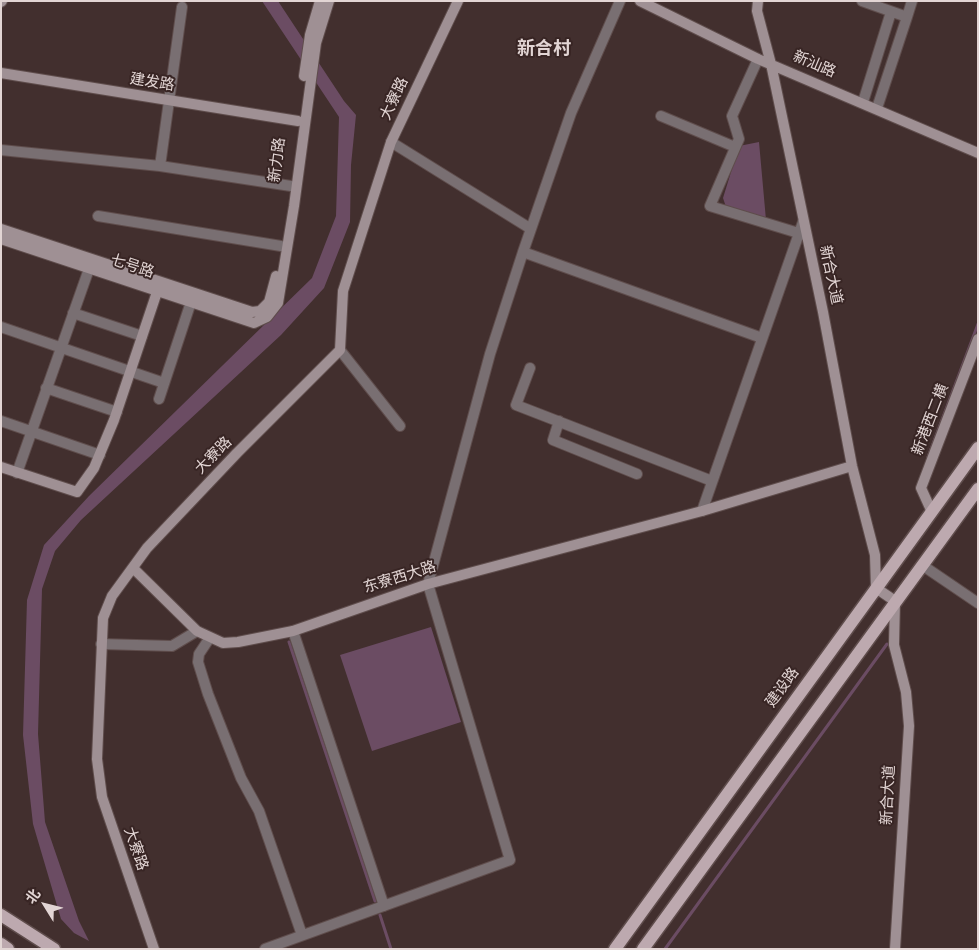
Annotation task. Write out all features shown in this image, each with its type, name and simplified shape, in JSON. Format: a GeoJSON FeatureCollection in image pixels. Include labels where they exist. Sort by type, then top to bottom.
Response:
{"type":"FeatureCollection","features":[{"type":"Feature","properties":{"kind":"main road","name":"建设路"},"geometry":{"type":"LineString","coordinates":[[615,949],[931,510],[978,448]]}},
{"type":"Feature","properties":{"kind":"main road"},"geometry":{"type":"LineString","coordinates":[[643,949],[894,601],[978,489]]}},
{"type":"Feature","properties":{"kind":"main road"},"geometry":{"type":"LineString","coordinates":[[1,914],[54,949]]}},
{"type":"Feature","properties":{"kind":"main road"},"geometry":{"type":"LineString","coordinates":[[1,944],[8,949]]}},
{"type":"Feature","properties":{"kind":"street","name":"新力路"},"geometry":{"type":"LineString","coordinates":[[252,312],[260,311],[266,307],[277,286],[298,121],[320,1]]}},
{"type":"Feature","properties":{"kind":"street"},"geometry":{"type":"LineString","coordinates":[[313,39],[329,1]]}},
{"type":"Feature","properties":{"kind":"street","name":"大寮路"},"geometry":{"type":"LineString","coordinates":[[154,949],[102,797],[97,759],[101,644],[104,618],[112,596],[147,548],[340,350],[343,291],[391,142],[458,1]]}},
{"type":"Feature","properties":{"kind":"street"},"geometry":{"type":"LineString","coordinates":[[265,949],[510,860],[428,584],[490,354],[522,252],[532,229],[571,113],[620,1]]}},
{"type":"Feature","properties":{"kind":"street","name":"新汕路"},"geometry":{"type":"LineString","coordinates":[[640,1],[771,64],[978,153]]}},
{"type":"Feature","properties":{"kind":"street","name":"新合大道"},"geometry":{"type":"LineString","coordinates":[[758,1],[757,11],[771,64],[804,222],[803,235],[852,466],[875,555],[876,588]]}},
{"type":"Feature","properties":{"kind":"street"},"geometry":{"type":"LineString","coordinates":[[862,1],[907,17]]}},
{"type":"Feature","properties":{"kind":"street"},"geometry":{"type":"LineString","coordinates":[[877,108],[912,1]]}},
{"type":"Feature","properties":{"kind":"street"},"geometry":{"type":"LineString","coordinates":[[160,166],[182,6]]}},
{"type":"Feature","properties":{"kind":"street"},"geometry":{"type":"LineString","coordinates":[[863,102],[891,12]]}},
{"type":"Feature","properties":{"kind":"street"},"geometry":{"type":"LineString","coordinates":[[702,511],[762,338],[803,235],[710,206],[738,139],[732,116],[758,58]]}},
{"type":"Feature","properties":{"kind":"street","name":"建发路"},"geometry":{"type":"LineString","coordinates":[[1,73],[298,121]]}},
{"type":"Feature","properties":{"kind":"street"},"geometry":{"type":"LineString","coordinates":[[277,286],[294,206],[307,80]]}},
{"type":"Feature","properties":{"kind":"street"},"geometry":{"type":"LineString","coordinates":[[661,116],[736,147]]}},
{"type":"Feature","properties":{"kind":"street"},"geometry":{"type":"LineString","coordinates":[[391,142],[532,229]]}},
{"type":"Feature","properties":{"kind":"street"},"geometry":{"type":"LineString","coordinates":[[1,150],[160,166],[290,186]]}},
{"type":"Feature","properties":{"kind":"street"},"geometry":{"type":"LineString","coordinates":[[98,216],[281,246]]}},
{"type":"Feature","properties":{"kind":"street","name":"七号路"},"geometry":{"type":"LineString","coordinates":[[1,228],[252,312]]}},
{"type":"Feature","properties":{"kind":"street","name":"七号路"},"geometry":{"type":"LineString","coordinates":[[1,239],[254,323],[272,312],[278,302],[277,286]]}},
{"type":"Feature","properties":{"kind":"street"},"geometry":{"type":"LineString","coordinates":[[522,252],[762,338]]}},
{"type":"Feature","properties":{"kind":"street"},"geometry":{"type":"LineString","coordinates":[[17,473],[89,269]]}},
{"type":"Feature","properties":{"kind":"street"},"geometry":{"type":"LineString","coordinates":[[1,467],[77,492],[94,468],[100,455],[117,412],[157,292]]}},
{"type":"Feature","properties":{"kind":"street"},"geometry":{"type":"LineString","coordinates":[[159,398],[191,302]]}},
{"type":"Feature","properties":{"kind":"street"},"geometry":{"type":"LineString","coordinates":[[73,313],[142,336]]}},
{"type":"Feature","properties":{"kind":"street"},"geometry":{"type":"LineString","coordinates":[[1,326],[164,383]]}},
{"type":"Feature","properties":{"kind":"street","name":"新港西二横"},"geometry":{"type":"LineString","coordinates":[[931,510],[921,488],[978,340]]}},
{"type":"Feature","properties":{"kind":"street"},"geometry":{"type":"LineString","coordinates":[[340,350],[400,426]]}},
{"type":"Feature","properties":{"kind":"street"},"geometry":{"type":"LineString","coordinates":[[530,368],[516,404],[712,481]]}},
{"type":"Feature","properties":{"kind":"street"},"geometry":{"type":"LineString","coordinates":[[46,388],[117,412]]}},
{"type":"Feature","properties":{"kind":"street"},"geometry":{"type":"LineString","coordinates":[[1,421],[100,455]]}},
{"type":"Feature","properties":{"kind":"street"},"geometry":{"type":"LineString","coordinates":[[559,421],[553,440],[637,474]]}},
{"type":"Feature","properties":{"kind":"street","name":"东寮西大路"},"geometry":{"type":"LineString","coordinates":[[133,568],[197,631],[209,639],[222,643],[238,642],[293,631],[428,584],[702,511],[852,466]]}},
{"type":"Feature","properties":{"kind":"street"},"geometry":{"type":"LineString","coordinates":[[922,565],[978,603]]}},
{"type":"Feature","properties":{"kind":"street"},"geometry":{"type":"LineString","coordinates":[[876,588],[894,601]]}},
{"type":"Feature","properties":{"kind":"street","name":"新合大道"},"geometry":{"type":"LineString","coordinates":[[894,601],[894,645],[906,692],[909,726],[895,949]]}},
{"type":"Feature","properties":{"kind":"street"},"geometry":{"type":"LineString","coordinates":[[101,644],[172,646],[197,631]]}},
{"type":"Feature","properties":{"kind":"street"},"geometry":{"type":"LineString","coordinates":[[293,631],[384,906]]}},
{"type":"Feature","properties":{"kind":"street"},"geometry":{"type":"LineString","coordinates":[[209,639],[199,654],[198,662],[208,694],[241,778],[259,811],[302,935]]}},
{"type":"Feature","properties":{"kind":"shaded area"},"geometry":{"type":"Polygon","coordinates":[[[262,1],[278,1],[344,101],[356,115],[351,165],[350,222],[324,288],[281,335],[81,520],[55,551],[42,589],[38,734],[45,822],[79,921],[89,941],[74,933],[61,919],[33,824],[23,735],[27,600],[44,545],[89,496],[312,278],[336,216],[339,117],[262,1]]]}},
{"type":"Feature","properties":{"kind":"shaded area"},"geometry":{"type":"Polygon","coordinates":[[[759,142],[766,220],[726,207],[723,198],[739,146],[759,142]]]}},
{"type":"Feature","properties":{"kind":"shaded area"},"geometry":{"type":"Polygon","coordinates":[[[431,627],[461,722],[372,751],[340,655],[431,627]]]}},
{"type":"Feature","properties":{"kind":"waterway"},"geometry":{"type":"LineString","coordinates":[[928,457],[978,324]]}},
{"type":"Feature","properties":{"kind":"waterway"},"geometry":{"type":"LineString","coordinates":[[289,642],[375,901]]}},
{"type":"Feature","properties":{"kind":"waterway"},"geometry":{"type":"LineString","coordinates":[[665,949],[887,644]]}},
{"type":"Feature","properties":{"kind":"waterway"},"geometry":{"type":"LineString","coordinates":[[380,915],[391,949]]}},
{"type":"Feature","properties":{"kind":"district","name":"新合村"},"geometry":{"type":"Point","coordinates":[544,50]}}]}
